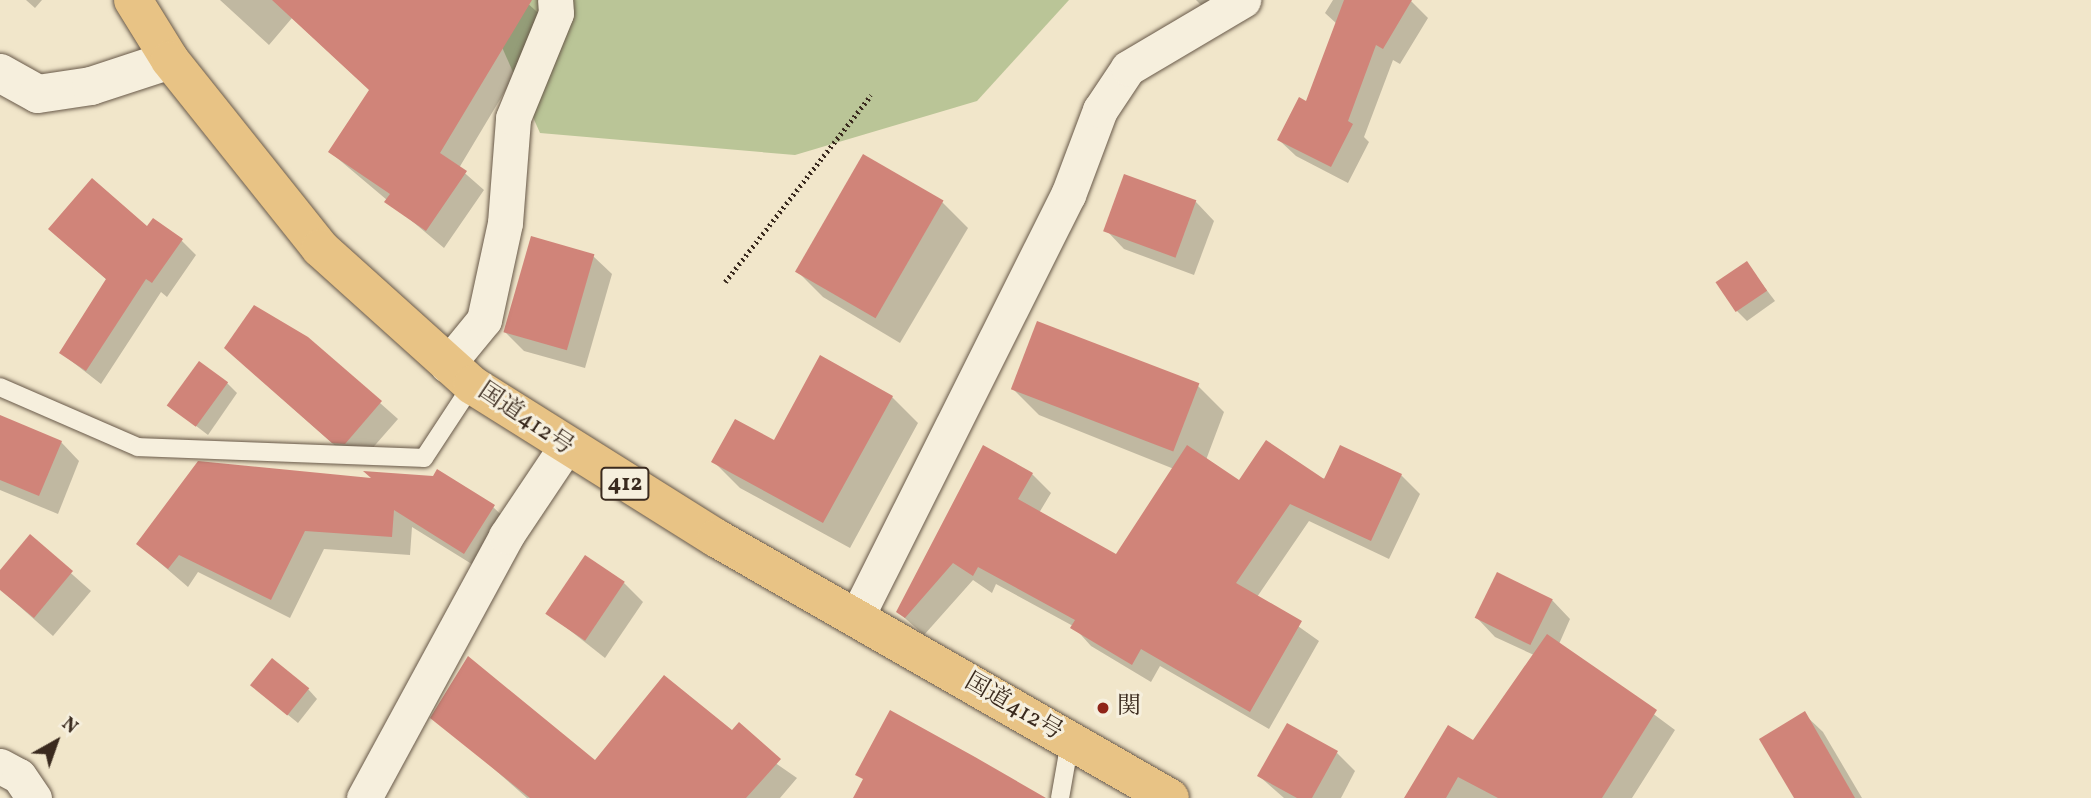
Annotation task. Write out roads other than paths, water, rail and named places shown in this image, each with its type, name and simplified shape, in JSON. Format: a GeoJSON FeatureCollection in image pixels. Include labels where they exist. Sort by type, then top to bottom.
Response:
{"type":"FeatureCollection","features":[{"type":"Feature","properties":{"kind":"highway","name":"国道412号"},"geometry":{"type":"LineString","coordinates":[[132,0],[170,60],[320,248],[459,375],[565,448],[1170,798]]}},
{"type":"Feature","properties":{"kind":"main road"},"geometry":{"type":"LineString","coordinates":[[0,73],[38,94],[91,86],[170,60]]}},
{"type":"Feature","properties":{"kind":"street"},"geometry":{"type":"LineString","coordinates":[[459,375],[484,320],[505,223],[513,118],[555,13],[555,0]]}},
{"type":"Feature","properties":{"kind":"street"},"geometry":{"type":"LineString","coordinates":[[857,616],[1068,195],[1100,110],[1128,68],[1243,0]]}},
{"type":"Feature","properties":{"kind":"street"},"geometry":{"type":"LineString","coordinates":[[364,798],[506,536],[565,448]]}},
{"type":"Feature","properties":{"kind":"street"},"geometry":{"type":"LineString","coordinates":[[0,766],[19,776],[34,798]]}},
{"type":"Feature","properties":{"kind":"lane"},"geometry":{"type":"LineString","coordinates":[[0,387],[138,447],[424,458],[459,375]]}},
{"type":"Feature","properties":{"kind":"lane"},"geometry":{"type":"LineString","coordinates":[[1060,798],[1070,741]]}},
{"type":"Feature","properties":{"kind":"place","name":"関"},"geometry":{"type":"Point","coordinates":[1103,708]}}]}
